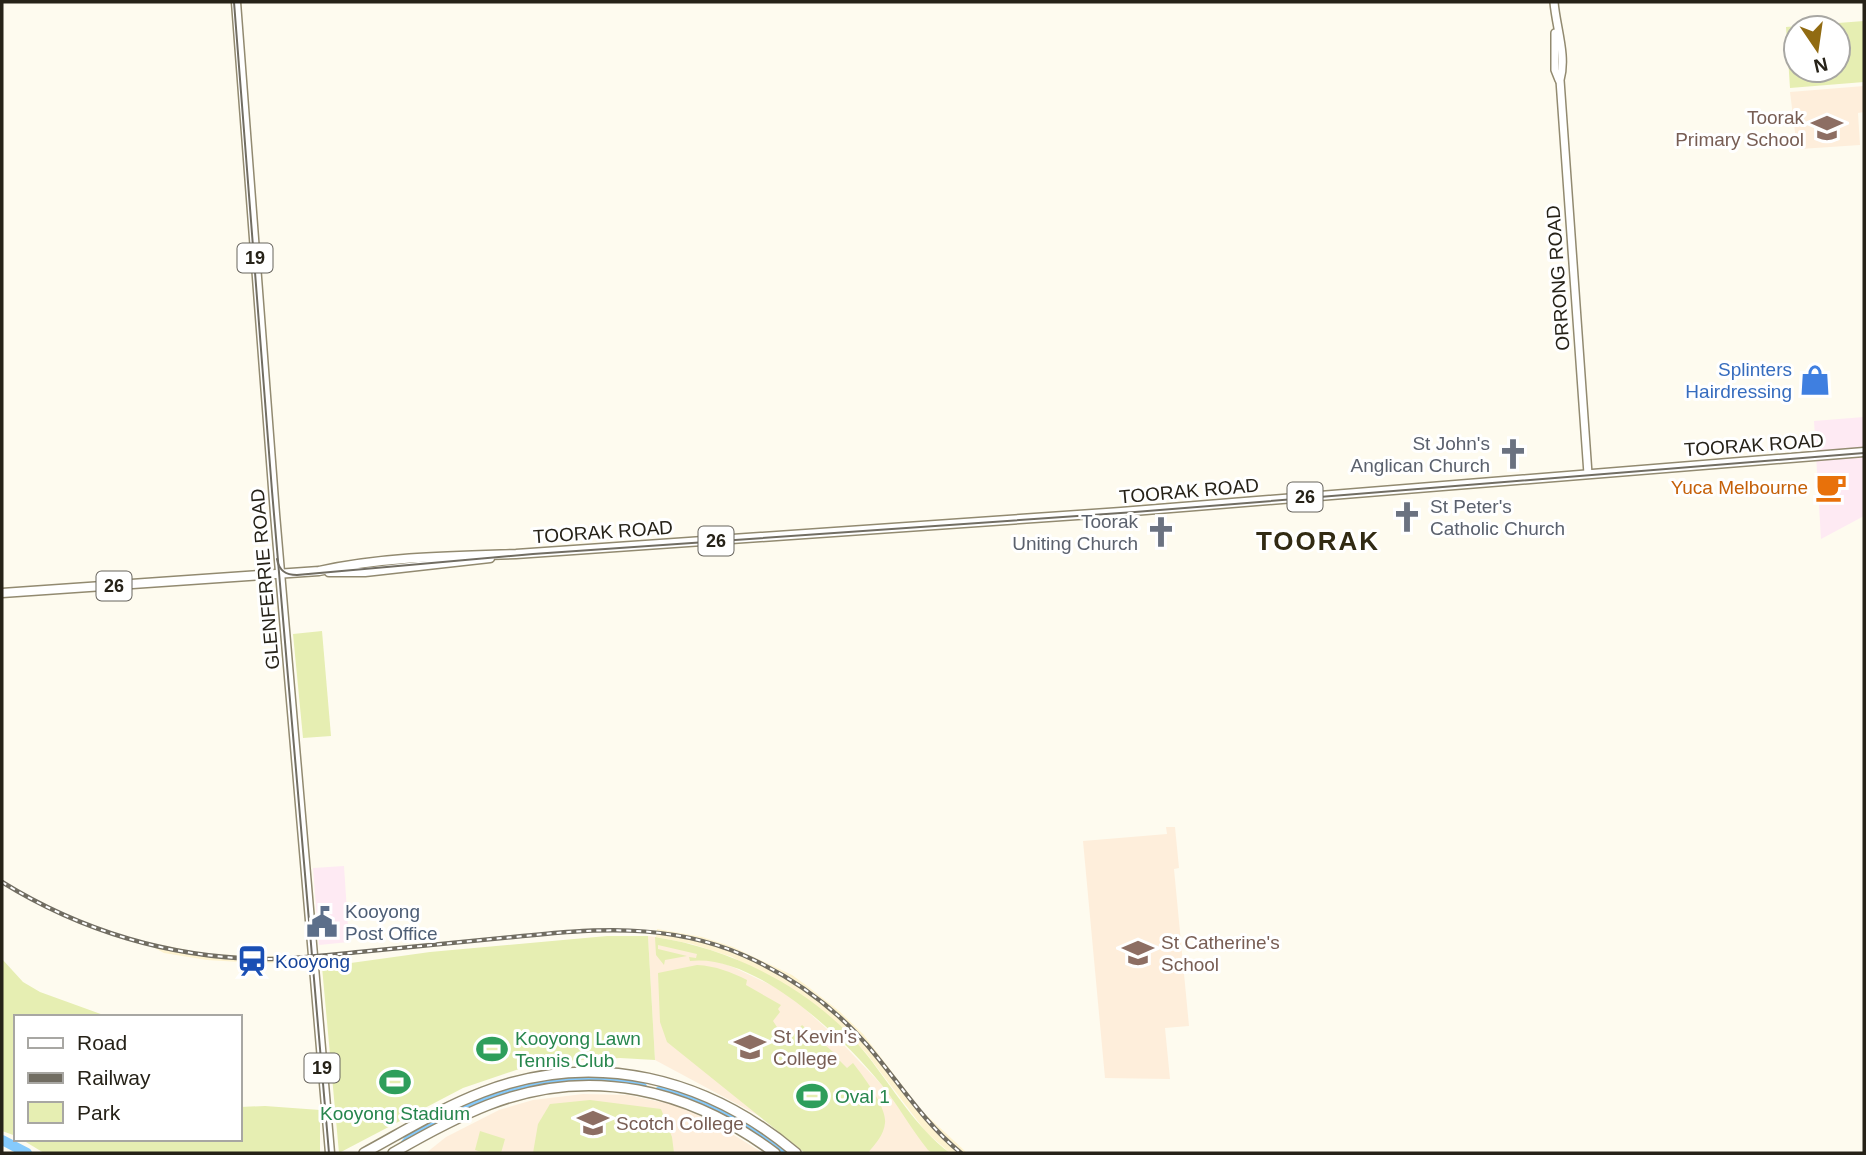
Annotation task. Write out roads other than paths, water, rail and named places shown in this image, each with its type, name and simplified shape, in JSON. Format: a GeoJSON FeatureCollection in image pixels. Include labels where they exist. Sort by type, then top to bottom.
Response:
{"type":"FeatureCollection","features":[{"type":"Feature","properties":{"kind":"highway"},"geometry":{"type":"LineString","coordinates":[[364,1153],[451,1106],[484,1092],[534,1077],[591,1072],[643,1077],[694,1090],[751,1119],[796,1153]]}},
{"type":"Feature","properties":{"kind":"highway"},"geometry":{"type":"LineString","coordinates":[[393,1153],[456,1119],[505,1099],[551,1089],[592,1086],[641,1091],[690,1104],[732,1123],[775,1153]]}},
{"type":"Feature","properties":{"kind":"main road","name":"GLENFERRIE ROAD"},"geometry":{"type":"LineString","coordinates":[[236,2],[280,574],[330,1153]]}},
{"type":"Feature","properties":{"kind":"main road","name":"ORRONG ROAD"},"geometry":{"type":"LineString","coordinates":[[1554,2],[1555,71],[1560,80],[1588,474]]}},
{"type":"Feature","properties":{"kind":"main road","name":"TOORAK ROAD"},"geometry":{"type":"LineString","coordinates":[[2,593],[319,571],[346,565],[460,555],[516,554],[1109,513],[1864,452]]}},
{"type":"Feature","properties":{"kind":"waterway"},"geometry":{"type":"LineString","coordinates":[[403,1147],[419,1127],[494,1094],[555,1080],[608,1080],[642,1087]]}},
{"type":"Feature","properties":{"kind":"waterway"},"geometry":{"type":"LineString","coordinates":[[660,1091],[686,1097],[745,1122],[785,1153]]}},
{"type":"Feature","properties":{"kind":"waterway"},"geometry":{"type":"LineString","coordinates":[[2,1140],[27,1153]]}},
{"type":"Feature","properties":{"kind":"tram line"},"geometry":{"type":"LineString","coordinates":[[234,2],[272,491],[329,1153]]}},
{"type":"Feature","properties":{"kind":"tram line"},"geometry":{"type":"LineString","coordinates":[[277,559],[284,572],[297,575],[533,554],[1135,512],[1864,453]]}},
{"type":"Feature","properties":{"kind":"railway"},"geometry":{"type":"LineString","coordinates":[[2,882],[63,915],[95,928],[161,947],[229,957],[300,958],[601,930],[658,933],[715,944],[778,972],[840,1017],[867,1045],[923,1115],[961,1153]]}},
{"type":"Feature","properties":{"kind":"place","name":"Toorak Primary School"},"geometry":{"type":"Point","coordinates":[1827,128]}},
{"type":"Feature","properties":{"kind":"place","name":"Splinters Hairdressing"},"geometry":{"type":"Point","coordinates":[1815,380]}},
{"type":"Feature","properties":{"kind":"place","name":"St John's Anglican Church"},"geometry":{"type":"Point","coordinates":[1513,454]}},
{"type":"Feature","properties":{"kind":"place","name":"Yuca Melbourne"},"geometry":{"type":"Point","coordinates":[1831,487]}},
{"type":"Feature","properties":{"kind":"place","name":"St Peter's Catholic Church"},"geometry":{"type":"Point","coordinates":[1407,517]}},
{"type":"Feature","properties":{"kind":"place","name":"Toorak Uniting Church"},"geometry":{"type":"Point","coordinates":[1161,532]}},
{"type":"Feature","properties":{"kind":"place","name":"Kooyong Post Office"},"geometry":{"type":"Point","coordinates":[322,922]}},
{"type":"Feature","properties":{"kind":"place","name":"St Catherine's School"},"geometry":{"type":"Point","coordinates":[1138,953]}},
{"type":"Feature","properties":{"kind":"place","name":"Kooyong"},"geometry":{"type":"Point","coordinates":[252,961]}},
{"type":"Feature","properties":{"kind":"place","name":"St Kevin's College"},"geometry":{"type":"Point","coordinates":[750,1047]}},
{"type":"Feature","properties":{"kind":"place","name":"Kooyong Lawn Tennis Club"},"geometry":{"type":"Point","coordinates":[492,1049]}},
{"type":"Feature","properties":{"kind":"place","name":"Kooyong Stadium"},"geometry":{"type":"Point","coordinates":[395,1082]}},
{"type":"Feature","properties":{"kind":"place","name":"Oval 1"},"geometry":{"type":"Point","coordinates":[812,1096]}},
{"type":"Feature","properties":{"kind":"place","name":"Scotch College"},"geometry":{"type":"Point","coordinates":[593,1123]}},
{"type":"Feature","properties":{"kind":"district","name":"TOORAK"},"geometry":{"type":"Point","coordinates":[1318,541]}}]}
